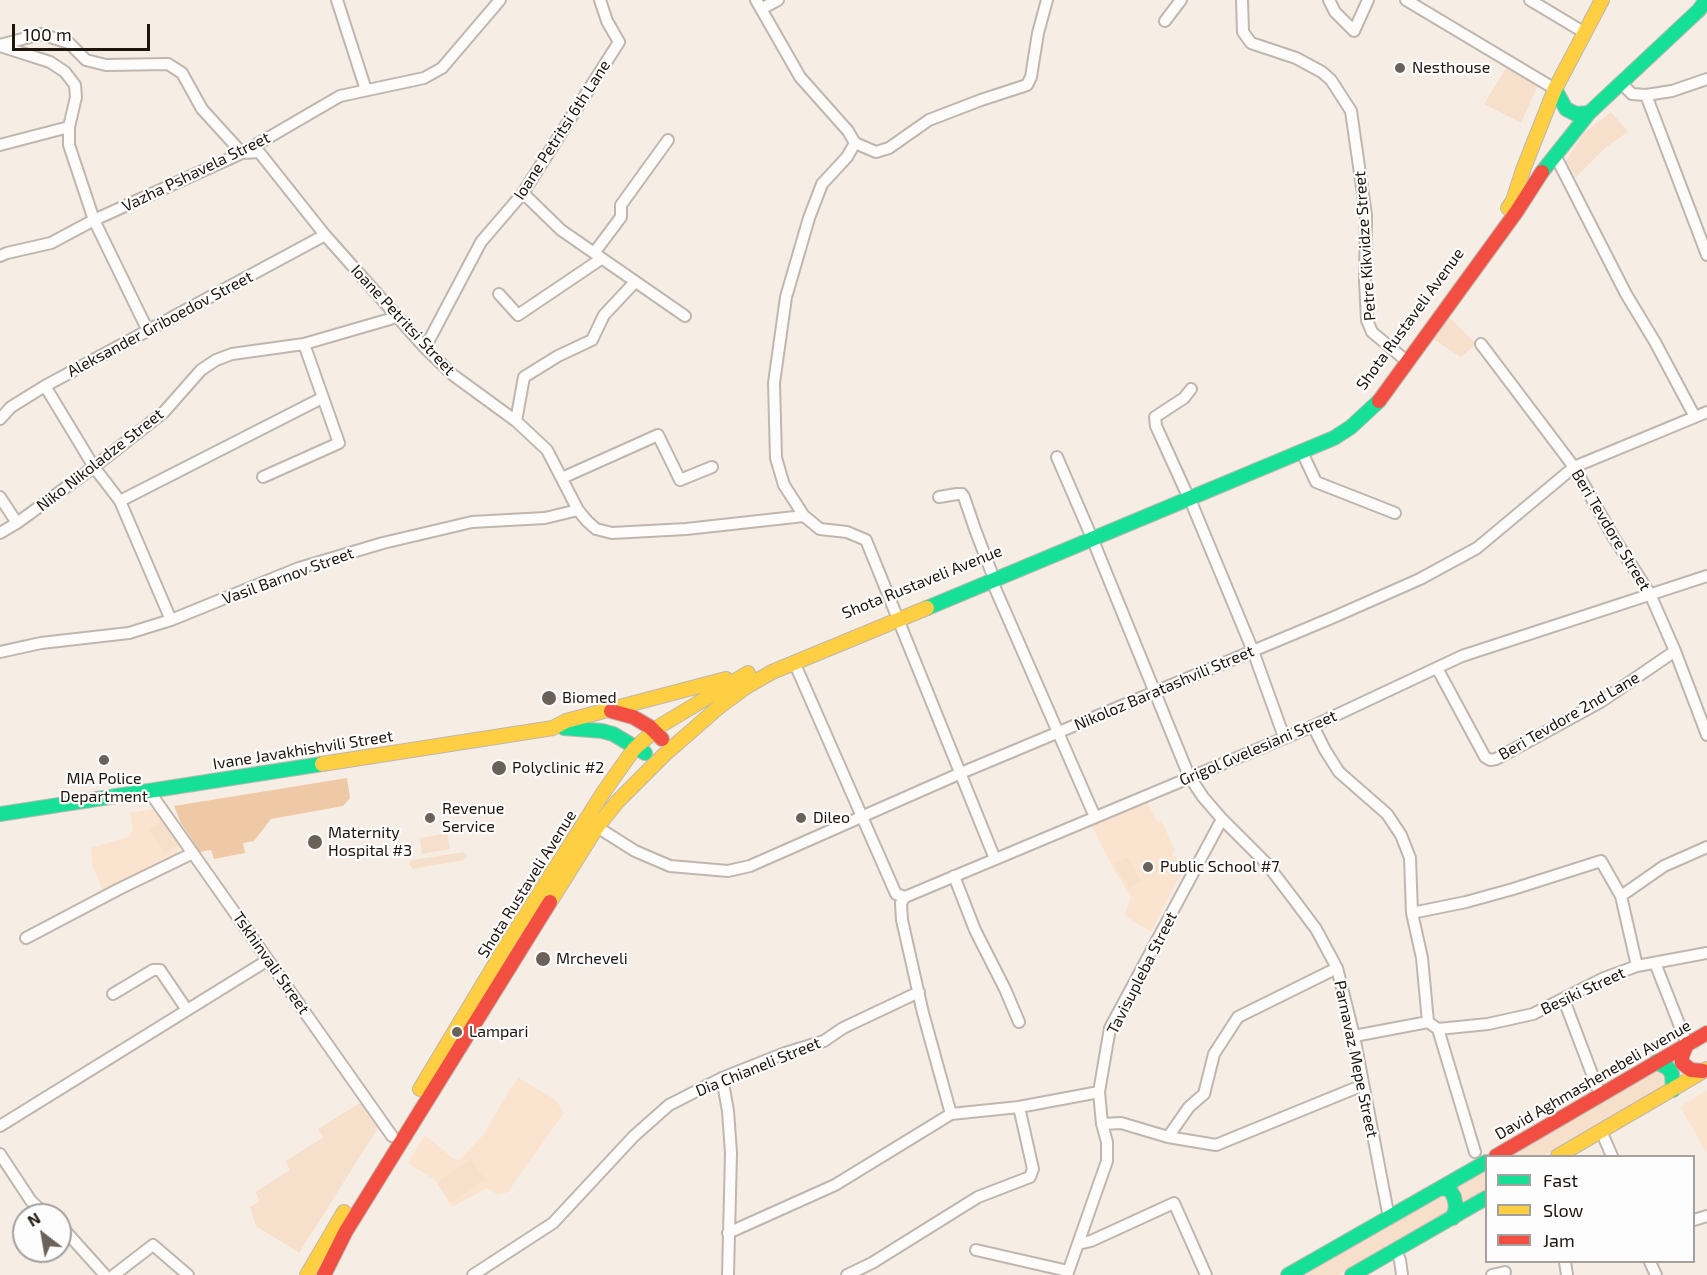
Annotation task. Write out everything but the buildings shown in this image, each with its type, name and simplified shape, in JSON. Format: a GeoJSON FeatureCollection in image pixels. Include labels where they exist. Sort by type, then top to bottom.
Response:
{"type":"FeatureCollection","features":[{"type":"Feature","properties":{"kind":"main road","name":"Shota Rustaveli Avenue"},"geometry":{"type":"LineString","coordinates":[[324,1275],[346,1231],[597,827],[618,801],[664,755],[712,713],[746,687],[772,672],[896,615],[1188,494],[1319,438],[1347,423],[1377,394],[1513,201],[1555,89],[1602,0]]}},
{"type":"Feature","properties":{"kind":"main road","name":"Shota Rustaveli Avenue"},"geometry":{"type":"LineString","coordinates":[[1188,494],[1302,452],[1342,432],[1366,414],[1379,401],[1555,155],[1589,113],[1706,2]]}},
{"type":"Feature","properties":{"kind":"main road"},"geometry":{"type":"LineString","coordinates":[[1555,89],[1566,109],[1576,114],[1589,113]]}},
{"type":"Feature","properties":{"kind":"main road","name":"Shota Rustaveli Avenue"},"geometry":{"type":"LineString","coordinates":[[307,1275],[509,941],[636,747],[678,714],[748,673],[798,651],[896,615]]}},
{"type":"Feature","properties":{"kind":"main road","name":"Ivane Javakhishvili Street"},"geometry":{"type":"LineString","coordinates":[[0,814],[553,728],[566,721],[748,673]]}},
{"type":"Feature","properties":{"kind":"main road"},"geometry":{"type":"LineString","coordinates":[[553,728],[602,731],[613,734],[650,756],[664,755],[664,740],[654,731],[633,717],[610,711]]}},
{"type":"Feature","properties":{"kind":"main road","name":"David Aghmashenebeli Avenue"},"geometry":{"type":"LineString","coordinates":[[1498,1155],[1707,1033]]}},
{"type":"Feature","properties":{"kind":"main road"},"geometry":{"type":"LineString","coordinates":[[1687,1044],[1682,1063],[1691,1070],[1705,1070]]}},
{"type":"Feature","properties":{"kind":"main road"},"geometry":{"type":"LineString","coordinates":[[1656,1062],[1668,1068],[1672,1074],[1673,1090]]}},
{"type":"Feature","properties":{"kind":"main road"},"geometry":{"type":"LineString","coordinates":[[1560,1155],[1705,1070]]}},
{"type":"Feature","properties":{"kind":"main road","name":"David Aghmashenebeli Avenue"},"geometry":{"type":"LineString","coordinates":[[1294,1273],[1485,1163]]}},
{"type":"Feature","properties":{"kind":"main road"},"geometry":{"type":"LineString","coordinates":[[1442,1188],[1450,1190],[1454,1197],[1453,1218]]}},
{"type":"Feature","properties":{"kind":"main road"},"geometry":{"type":"LineString","coordinates":[[1352,1275],[1485,1199]]}},
{"type":"Feature","properties":{"kind":"street"},"geometry":{"type":"LineString","coordinates":[[337,0],[366,90]]}},
{"type":"Feature","properties":{"kind":"street","name":"Vazha Pshavela Street"},"geometry":{"type":"LineString","coordinates":[[0,256],[51,243],[94,220],[242,153],[340,96],[424,78],[442,69],[500,0]]}},
{"type":"Feature","properties":{"kind":"street","name":"Ioane Petritsi 6th Lane"},"geometry":{"type":"LineString","coordinates":[[425,348],[481,242],[523,193],[619,42],[607,21],[600,0]]}},
{"type":"Feature","properties":{"kind":"street"},"geometry":{"type":"LineString","coordinates":[[778,0],[759,4],[800,77],[848,131],[855,144],[876,152],[889,148],[929,120],[981,100],[1027,86],[1031,77],[1038,33],[1047,0]]}},
{"type":"Feature","properties":{"kind":"street"},"geometry":{"type":"LineString","coordinates":[[1165,21],[1181,0]]}},
{"type":"Feature","properties":{"kind":"street","name":"Petre Kikvidze Street"},"geometry":{"type":"LineString","coordinates":[[1242,0],[1243,32],[1251,43],[1296,58],[1322,72],[1331,80],[1351,111],[1366,214],[1367,320],[1372,332],[1403,358]]}},
{"type":"Feature","properties":{"kind":"street"},"geometry":{"type":"LineString","coordinates":[[1329,0],[1335,12],[1354,31],[1368,0]]}},
{"type":"Feature","properties":{"kind":"street"},"geometry":{"type":"LineString","coordinates":[[1406,0],[1555,89]]}},
{"type":"Feature","properties":{"kind":"street"},"geometry":{"type":"LineString","coordinates":[[1530,0],[1585,33]]}},
{"type":"Feature","properties":{"kind":"street"},"geometry":{"type":"LineString","coordinates":[[0,46],[41,34],[69,43],[86,60],[106,65],[168,64],[182,73],[202,109],[242,153],[259,152],[265,140]]}},
{"type":"Feature","properties":{"kind":"street"},"geometry":{"type":"LineString","coordinates":[[0,46],[50,62],[71,78],[75,85],[76,97],[69,127],[69,145],[94,220],[148,331]]}},
{"type":"Feature","properties":{"kind":"street"},"geometry":{"type":"LineString","coordinates":[[1621,82],[1632,94],[1646,95],[1672,92],[1707,79]]}},
{"type":"Feature","properties":{"kind":"street"},"geometry":{"type":"LineString","coordinates":[[1646,95],[1707,255]]}},
{"type":"Feature","properties":{"kind":"street"},"geometry":{"type":"LineString","coordinates":[[0,145],[69,127]]}},
{"type":"Feature","properties":{"kind":"street"},"geometry":{"type":"LineString","coordinates":[[499,294],[518,315],[598,256],[621,217],[621,205],[668,140]]}},
{"type":"Feature","properties":{"kind":"street"},"geometry":{"type":"LineString","coordinates":[[855,144],[847,157],[822,184],[809,218],[786,297],[774,383],[776,458],[784,485],[804,516],[820,529],[847,532],[866,540],[995,859]]}},
{"type":"Feature","properties":{"kind":"street","name":"Ioane Petritsi Street"},"geometry":{"type":"LineString","coordinates":[[259,152],[325,235],[425,348],[453,375],[516,421],[547,450],[578,510],[596,529],[612,533],[686,529],[804,516]]}},
{"type":"Feature","properties":{"kind":"street"},"geometry":{"type":"LineString","coordinates":[[1555,155],[1626,294],[1655,342],[1695,417]]}},
{"type":"Feature","properties":{"kind":"street"},"geometry":{"type":"LineString","coordinates":[[523,193],[561,230],[685,316]]}},
{"type":"Feature","properties":{"kind":"street","name":"Aleksander Griboedov Street"},"geometry":{"type":"LineString","coordinates":[[0,419],[11,407],[45,386],[325,235]]}},
{"type":"Feature","properties":{"kind":"street"},"geometry":{"type":"LineString","coordinates":[[516,421],[524,377],[558,356],[592,340],[604,315],[635,282]]}},
{"type":"Feature","properties":{"kind":"street","name":"Niko Nikoladze Street"},"geometry":{"type":"LineString","coordinates":[[0,533],[17,524],[94,468],[164,412],[201,369],[216,360],[232,354],[304,345],[397,318]]}},
{"type":"Feature","properties":{"kind":"street","name":"Beri Tevdore Street"},"geometry":{"type":"LineString","coordinates":[[1481,344],[1574,467],[1614,538],[1650,594],[1676,651],[1707,735]]}},
{"type":"Feature","properties":{"kind":"street"},"geometry":{"type":"LineString","coordinates":[[263,477],[339,443],[304,345]]}},
{"type":"Feature","properties":{"kind":"street"},"geometry":{"type":"LineString","coordinates":[[45,386],[94,468],[120,501],[171,620]]}},
{"type":"Feature","properties":{"kind":"street"},"geometry":{"type":"LineString","coordinates":[[1191,389],[1184,398],[1155,417],[1156,426],[1188,494],[1253,651],[1284,737]]}},
{"type":"Feature","properties":{"kind":"street"},"geometry":{"type":"LineString","coordinates":[[120,501],[322,398]]}},
{"type":"Feature","properties":{"kind":"street","name":"Nikoloz Baratashvili Street"},"geometry":{"type":"LineString","coordinates":[[597,827],[635,851],[670,866],[728,871],[750,866],[961,773],[1420,579],[1477,548],[1574,467],[1707,412]]}},
{"type":"Feature","properties":{"kind":"street"},"geometry":{"type":"LineString","coordinates":[[562,478],[658,435],[680,480],[712,467]]}},
{"type":"Feature","properties":{"kind":"street"},"geometry":{"type":"LineString","coordinates":[[1302,452],[1316,482],[1395,513]]}},
{"type":"Feature","properties":{"kind":"street","name":"Parnavaz Mepe Street"},"geometry":{"type":"LineString","coordinates":[[1057,457],[1091,534],[1189,776],[1222,819],[1266,863],[1316,929],[1337,968],[1354,1036],[1389,1218]]}},
{"type":"Feature","properties":{"kind":"street"},"geometry":{"type":"LineString","coordinates":[[939,497],[957,494],[962,494],[964,497],[991,575],[1095,817]]}},
{"type":"Feature","properties":{"kind":"street"},"geometry":{"type":"LineString","coordinates":[[0,497],[17,524]]}},
{"type":"Feature","properties":{"kind":"street","name":"Vasil Barnov Street"},"geometry":{"type":"LineString","coordinates":[[0,652],[41,643],[129,633],[171,620],[299,568],[383,543],[472,522],[544,518],[578,510]]}},
{"type":"Feature","properties":{"kind":"street","name":"Grigol Gvelesiani Street"},"geometry":{"type":"LineString","coordinates":[[905,897],[1189,776],[1313,726],[1481,650],[1707,576]]}},
{"type":"Feature","properties":{"kind":"street","name":"Beri Tevdore 2nd Lane"},"geometry":{"type":"LineString","coordinates":[[1437,668],[1485,757],[1490,760],[1496,759],[1602,700],[1676,651]]}},
{"type":"Feature","properties":{"kind":"street"},"geometry":{"type":"LineString","coordinates":[[794,662],[896,894],[905,897],[901,903],[902,920],[923,1013],[951,1114]]}},
{"type":"Feature","properties":{"kind":"street"},"geometry":{"type":"LineString","coordinates":[[1313,726],[1324,750],[1339,772],[1387,814],[1401,835],[1410,858],[1412,913],[1422,958],[1428,1022]]}},
{"type":"Feature","properties":{"kind":"street","name":"Tskhinvali Street"},"geometry":{"type":"LineString","coordinates":[[150,791],[392,1136]]}},
{"type":"Feature","properties":{"kind":"street","name":"Tavisupleba Street"},"geometry":{"type":"LineString","coordinates":[[1067,1273],[1107,1161],[1107,1142],[1102,1124],[1099,1092],[1110,1028],[1222,819]]}},
{"type":"Feature","properties":{"kind":"street"},"geometry":{"type":"LineString","coordinates":[[1621,896],[1664,866],[1707,847]]}},
{"type":"Feature","properties":{"kind":"street"},"geometry":{"type":"LineString","coordinates":[[26,938],[193,853]]}},
{"type":"Feature","properties":{"kind":"street"},"geometry":{"type":"LineString","coordinates":[[1412,913],[1513,889],[1599,861],[1602,862],[1621,896],[1637,966]]}},
{"type":"Feature","properties":{"kind":"street"},"geometry":{"type":"LineString","coordinates":[[954,876],[975,930],[1005,988],[1019,1022]]}},
{"type":"Feature","properties":{"kind":"street","name":"Besiki Street"},"geometry":{"type":"LineString","coordinates":[[1438,1029],[1488,1024],[1533,1014],[1604,978],[1637,966],[1707,953]]}},
{"type":"Feature","properties":{"kind":"street"},"geometry":{"type":"LineString","coordinates":[[0,1126],[268,960]]}},
{"type":"Feature","properties":{"kind":"street"},"geometry":{"type":"LineString","coordinates":[[1655,963],[1687,1044]]}},
{"type":"Feature","properties":{"kind":"street"},"geometry":{"type":"LineString","coordinates":[[1168,1137],[1189,1107],[1204,1094],[1214,1053],[1238,1017],[1337,968]]}},
{"type":"Feature","properties":{"kind":"street"},"geometry":{"type":"LineString","coordinates":[[113,994],[153,970],[160,970],[187,1010]]}},
{"type":"Feature","properties":{"kind":"street","name":"Dia Chianeli Street"},"geometry":{"type":"LineString","coordinates":[[473,1275],[553,1223],[634,1136],[669,1105],[722,1078],[785,1053],[824,1041],[843,1028],[919,992]]}},
{"type":"Feature","properties":{"kind":"street"},"geometry":{"type":"LineString","coordinates":[[1564,1000],[1600,1095]]}},
{"type":"Feature","properties":{"kind":"street"},"geometry":{"type":"LineString","coordinates":[[1354,1036],[1428,1022],[1438,1029],[1475,1152]]}},
{"type":"Feature","properties":{"kind":"street"},"geometry":{"type":"LineString","coordinates":[[722,1078],[728,1111],[731,1153],[728,1275]]}},
{"type":"Feature","properties":{"kind":"street"},"geometry":{"type":"LineString","coordinates":[[1102,1124],[1120,1123],[1168,1137],[1216,1145],[1363,1085]]}},
{"type":"Feature","properties":{"kind":"street"},"geometry":{"type":"LineString","coordinates":[[728,1233],[835,1185],[951,1114],[1019,1107],[1099,1092]]}},
{"type":"Feature","properties":{"kind":"street"},"geometry":{"type":"LineString","coordinates":[[847,1275],[872,1263],[978,1197],[1030,1177],[1033,1168],[1019,1107]]}},
{"type":"Feature","properties":{"kind":"street"},"geometry":{"type":"LineString","coordinates":[[1601,1131],[1612,1155]]}},
{"type":"Feature","properties":{"kind":"street"},"geometry":{"type":"LineString","coordinates":[[0,1154],[32,1203]]}},
{"type":"Feature","properties":{"kind":"street"},"geometry":{"type":"LineString","coordinates":[[1078,1244],[1091,1241],[1174,1203],[1206,1275]]}},
{"type":"Feature","properties":{"kind":"street"},"geometry":{"type":"LineString","coordinates":[[72,1238],[105,1275]]}},
{"type":"Feature","properties":{"kind":"street"},"geometry":{"type":"LineString","coordinates":[[114,1275],[153,1245],[188,1275]]}},
{"type":"Feature","properties":{"kind":"street"},"geometry":{"type":"LineString","coordinates":[[976,1250],[1067,1273]]}},
{"type":"Feature","properties":{"kind":"street"},"geometry":{"type":"LineString","coordinates":[[1396,1250],[1402,1275]]}},
{"type":"Feature","properties":{"kind":"street"},"geometry":{"type":"LineString","coordinates":[[1492,1275],[1505,1270]]}},
{"type":"Feature","properties":{"kind":"shaded area"},"geometry":{"type":"Polygon","coordinates":[[[1508,65],[1538,85],[1521,123],[1484,104],[1508,65]]]}},
{"type":"Feature","properties":{"kind":"shaded area"},"geometry":{"type":"Polygon","coordinates":[[[1611,112],[1628,132],[1606,147],[1576,177],[1566,161],[1584,133],[1611,112]]]}},
{"type":"Feature","properties":{"kind":"shaded area"},"geometry":{"type":"Polygon","coordinates":[[[1449,317],[1476,344],[1461,357],[1433,339],[1449,317]]]}},
{"type":"Feature","properties":{"kind":"shaded area"},"geometry":{"type":"Polygon","coordinates":[[[347,778],[350,798],[343,806],[271,819],[254,841],[243,843],[245,853],[214,859],[211,850],[200,852],[181,823],[174,806],[347,778]]]}},
{"type":"Feature","properties":{"kind":"shaded area","name":"Public School #7"},"geometry":{"type":"Polygon","coordinates":[[[1147,802],[1157,821],[1161,820],[1175,850],[1172,855],[1184,868],[1151,932],[1124,915],[1131,898],[1091,825],[1147,802]]]}},
{"type":"Feature","properties":{"kind":"shaded area"},"geometry":{"type":"Polygon","coordinates":[[[154,809],[180,847],[177,854],[150,875],[103,892],[93,867],[91,848],[128,837],[133,831],[130,813],[154,809]]]}},
{"type":"Feature","properties":{"kind":"shaded area"},"geometry":{"type":"Polygon","coordinates":[[[162,821],[177,845],[165,853],[149,829],[162,821]]]}},
{"type":"Feature","properties":{"kind":"shaded area"},"geometry":{"type":"Polygon","coordinates":[[[447,833],[450,849],[422,854],[420,838],[447,833]]]}},
{"type":"Feature","properties":{"kind":"shaded area"},"geometry":{"type":"Polygon","coordinates":[[[464,852],[467,856],[464,860],[413,869],[409,864],[412,860],[464,852]]]}},
{"type":"Feature","properties":{"kind":"shaded area"},"geometry":{"type":"Polygon","coordinates":[[[1127,857],[1141,881],[1129,888],[1115,864],[1127,857]]]}},
{"type":"Feature","properties":{"kind":"shaded area"},"geometry":{"type":"Polygon","coordinates":[[[1658,1071],[1665,1072],[1665,1086],[1546,1155],[1511,1155],[1658,1071]]]}},
{"type":"Feature","properties":{"kind":"shaded area"},"geometry":{"type":"Polygon","coordinates":[[[519,1078],[556,1100],[564,1113],[508,1192],[498,1195],[487,1188],[452,1207],[435,1180],[408,1163],[425,1135],[454,1159],[459,1160],[483,1135],[519,1078]]]}},
{"type":"Feature","properties":{"kind":"shaded area"},"geometry":{"type":"Polygon","coordinates":[[[1707,1090],[1707,1153],[1680,1107],[1707,1090]]]}},
{"type":"Feature","properties":{"kind":"shaded area"},"geometry":{"type":"Polygon","coordinates":[[[360,1103],[378,1128],[299,1253],[256,1226],[250,1207],[260,1201],[255,1192],[290,1170],[285,1161],[323,1138],[318,1129],[360,1103]]]}},
{"type":"Feature","properties":{"kind":"shaded area"},"geometry":{"type":"Polygon","coordinates":[[[471,1159],[485,1180],[451,1203],[437,1182],[471,1159]]]}},
{"type":"Feature","properties":{"kind":"shaded area"},"geometry":{"type":"Polygon","coordinates":[[[1485,1170],[1485,1191],[1463,1203],[1455,1188],[1485,1170]]]}},
{"type":"Feature","properties":{"kind":"shaded area"},"geometry":{"type":"Polygon","coordinates":[[[1439,1196],[1447,1199],[1451,1205],[1448,1212],[1338,1275],[1307,1275],[1309,1271],[1439,1196]]]}},
{"type":"Feature","properties":{"kind":"traffic: fast"},"geometry":{"type":"LineString","coordinates":[[1542,172],[1589,113],[1699,10],[1706,0]]}},
{"type":"Feature","properties":{"kind":"traffic: fast"},"geometry":{"type":"LineString","coordinates":[[1555,89],[1566,109],[1576,114],[1589,113]]}},
{"type":"Feature","properties":{"kind":"traffic: fast"},"geometry":{"type":"LineString","coordinates":[[927,608],[1334,438],[1351,427],[1379,401]]}},
{"type":"Feature","properties":{"kind":"traffic: fast"},"geometry":{"type":"LineString","coordinates":[[564,728],[613,734],[645,753]]}},
{"type":"Feature","properties":{"kind":"traffic: fast"},"geometry":{"type":"LineString","coordinates":[[0,814],[322,764]]}},
{"type":"Feature","properties":{"kind":"traffic: fast"},"geometry":{"type":"LineString","coordinates":[[1656,1062],[1668,1068],[1672,1074],[1673,1090]]}},
{"type":"Feature","properties":{"kind":"traffic: fast"},"geometry":{"type":"LineString","coordinates":[[1288,1275],[1485,1163]]}},
{"type":"Feature","properties":{"kind":"traffic: fast"},"geometry":{"type":"LineString","coordinates":[[1441,1188],[1450,1190],[1454,1197],[1456,1207],[1453,1218]]}},
{"type":"Feature","properties":{"kind":"traffic: fast"},"geometry":{"type":"LineString","coordinates":[[1352,1275],[1485,1199]]}},
{"type":"Feature","properties":{"kind":"traffic: slow"},"geometry":{"type":"LineString","coordinates":[[1508,208],[1513,201],[1555,89],[1602,0]]}},
{"type":"Feature","properties":{"kind":"traffic: slow"},"geometry":{"type":"LineString","coordinates":[[550,902],[597,827],[618,801],[664,755],[720,706],[772,672],[927,608]]}},
{"type":"Feature","properties":{"kind":"traffic: slow"},"geometry":{"type":"LineString","coordinates":[[420,1089],[509,941],[605,790],[634,749],[660,726],[748,673]]}},
{"type":"Feature","properties":{"kind":"traffic: slow"},"geometry":{"type":"LineString","coordinates":[[322,764],[553,728],[566,721],[726,679]]}},
{"type":"Feature","properties":{"kind":"traffic: slow"},"geometry":{"type":"LineString","coordinates":[[1560,1155],[1707,1069]]}},
{"type":"Feature","properties":{"kind":"traffic: slow"},"geometry":{"type":"LineString","coordinates":[[307,1275],[344,1212]]}},
{"type":"Feature","properties":{"kind":"traffic: jam"},"geometry":{"type":"LineString","coordinates":[[1379,401],[1517,211],[1542,172]]}},
{"type":"Feature","properties":{"kind":"traffic: jam"},"geometry":{"type":"LineString","coordinates":[[611,711],[633,717],[650,727],[662,739]]}},
{"type":"Feature","properties":{"kind":"traffic: jam"},"geometry":{"type":"LineString","coordinates":[[324,1275],[346,1231],[550,902]]}},
{"type":"Feature","properties":{"kind":"traffic: jam"},"geometry":{"type":"LineString","coordinates":[[1498,1155],[1707,1033]]}},
{"type":"Feature","properties":{"kind":"traffic: jam"},"geometry":{"type":"LineString","coordinates":[[1687,1044],[1682,1063],[1691,1070],[1703,1071]]}},
{"type":"Feature","properties":{"kind":"place","name":"Nesthouse"},"geometry":{"type":"Point","coordinates":[1400,68]}},
{"type":"Feature","properties":{"kind":"place","name":"Biomed"},"geometry":{"type":"Point","coordinates":[549,698]}},
{"type":"Feature","properties":{"kind":"place","name":"MIA Police Department"},"geometry":{"type":"Point","coordinates":[104,760]}},
{"type":"Feature","properties":{"kind":"place","name":"Polyclinic #2"},"geometry":{"type":"Point","coordinates":[499,768]}},
{"type":"Feature","properties":{"kind":"place","name":"Revenue Service"},"geometry":{"type":"Point","coordinates":[430,818]}},
{"type":"Feature","properties":{"kind":"place","name":"Dileo"},"geometry":{"type":"Point","coordinates":[801,818]}},
{"type":"Feature","properties":{"kind":"place","name":"Maternity Hospital #3"},"geometry":{"type":"Point","coordinates":[315,842]}},
{"type":"Feature","properties":{"kind":"place","name":"Public School #7"},"geometry":{"type":"Point","coordinates":[1148,867]}},
{"type":"Feature","properties":{"kind":"place","name":"Mrcheveli"},"geometry":{"type":"Point","coordinates":[543,959]}},
{"type":"Feature","properties":{"kind":"place","name":"Lampari"},"geometry":{"type":"Point","coordinates":[457,1032]}}]}
